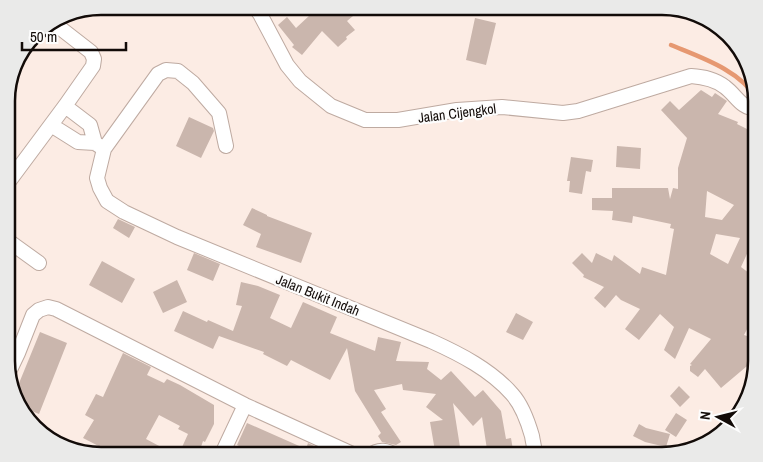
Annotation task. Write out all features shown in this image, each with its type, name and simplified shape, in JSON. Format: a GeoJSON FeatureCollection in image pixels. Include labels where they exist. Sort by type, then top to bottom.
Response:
{"type":"FeatureCollection","features":[{"type":"Feature","properties":{"kind":"street","name":"Jalan Cijengkol"},"geometry":{"type":"LineString","coordinates":[[261,15],[287,65],[300,80],[331,106],[365,120],[398,120],[457,110],[502,107],[563,113],[578,111],[692,76],[715,80],[745,107],[748,107]]}},
{"type":"Feature","properties":{"kind":"street"},"geometry":{"type":"LineString","coordinates":[[15,173],[93,66],[94,59],[91,52],[59,27]]}},
{"type":"Feature","properties":{"kind":"street"},"geometry":{"type":"LineString","coordinates":[[100,146],[158,74],[166,70],[178,71],[193,83],[218,113],[226,146]]}},
{"type":"Feature","properties":{"kind":"street"},"geometry":{"type":"LineString","coordinates":[[65,106],[90,125],[100,146]]}},
{"type":"Feature","properties":{"kind":"street"},"geometry":{"type":"LineString","coordinates":[[51,125],[78,142],[100,146]]}},
{"type":"Feature","properties":{"kind":"street","name":"Jalan Bukit Indah"},"geometry":{"type":"LineString","coordinates":[[100,146],[97,178],[107,201],[124,212],[177,237],[431,341],[464,358],[495,379],[513,395],[523,411],[530,428],[534,447]]}},
{"type":"Feature","properties":{"kind":"street"},"geometry":{"type":"LineString","coordinates":[[15,246],[39,263]]}},
{"type":"Feature","properties":{"kind":"street"},"geometry":{"type":"LineString","coordinates":[[15,359],[33,315],[39,310],[48,307],[56,309],[245,405],[337,447]]}},
{"type":"Feature","properties":{"kind":"street"},"geometry":{"type":"LineString","coordinates":[[225,447],[245,405]]}},
{"type":"Feature","properties":{"kind":"building"},"geometry":{"type":"Polygon","coordinates":[[[354,15],[347,21],[355,30],[338,47],[322,31],[302,55],[292,47],[294,45],[278,25],[287,17],[296,28],[311,16],[354,15]]]}},
{"type":"Feature","properties":{"kind":"building"},"geometry":{"type":"Polygon","coordinates":[[[475,18],[496,23],[486,65],[466,60],[475,18]]]}},
{"type":"Feature","properties":{"kind":"building"},"geometry":{"type":"Polygon","coordinates":[[[701,90],[712,97],[715,93],[727,101],[718,114],[738,122],[737,124],[748,130],[748,252],[741,267],[748,272],[748,327],[744,335],[748,336],[748,365],[721,388],[705,369],[698,377],[690,371],[690,366],[692,365],[690,364],[711,339],[689,328],[675,359],[664,350],[674,327],[660,314],[639,340],[625,329],[640,309],[621,300],[616,295],[605,308],[594,298],[604,287],[583,277],[584,275],[572,263],[582,253],[592,263],[596,253],[612,261],[614,255],[640,274],[642,267],[666,275],[674,229],[670,228],[671,224],[633,216],[632,223],[612,220],[613,211],[592,210],[592,198],[612,198],[612,188],[668,188],[670,199],[673,188],[678,189],[678,168],[687,138],[661,110],[670,101],[679,110],[701,90]],[[707,191],[705,217],[722,220],[734,205],[707,191]],[[716,234],[710,254],[728,264],[740,238],[716,234]]]}},
{"type":"Feature","properties":{"kind":"building"},"geometry":{"type":"Polygon","coordinates":[[[189,117],[213,128],[214,131],[201,158],[176,146],[189,117]]]}},
{"type":"Feature","properties":{"kind":"building"},"geometry":{"type":"Polygon","coordinates":[[[617,146],[641,148],[640,169],[616,167],[617,146]]]}},
{"type":"Feature","properties":{"kind":"building"},"geometry":{"type":"Polygon","coordinates":[[[571,157],[593,160],[591,172],[586,171],[582,194],[569,192],[570,181],[567,181],[571,157]]]}},
{"type":"Feature","properties":{"kind":"building"},"geometry":{"type":"Polygon","coordinates":[[[252,208],[267,216],[312,233],[301,263],[256,247],[261,234],[243,225],[252,208]]]}},
{"type":"Feature","properties":{"kind":"building"},"geometry":{"type":"Polygon","coordinates":[[[118,219],[135,227],[129,238],[113,228],[118,219]]]}},
{"type":"Feature","properties":{"kind":"building"},"geometry":{"type":"Polygon","coordinates":[[[194,253],[220,264],[213,281],[187,270],[194,253]]]}},
{"type":"Feature","properties":{"kind":"building"},"geometry":{"type":"Polygon","coordinates":[[[102,261],[135,279],[122,303],[89,285],[102,261]]]}},
{"type":"Feature","properties":{"kind":"building"},"geometry":{"type":"Polygon","coordinates":[[[177,280],[187,302],[163,313],[153,292],[177,280]]]}},
{"type":"Feature","properties":{"kind":"building"},"geometry":{"type":"Polygon","coordinates":[[[241,282],[258,286],[280,295],[270,318],[291,328],[303,302],[337,317],[330,333],[375,351],[378,337],[401,342],[396,361],[429,362],[427,369],[441,380],[451,371],[475,397],[483,390],[501,411],[506,439],[511,438],[512,447],[487,447],[482,417],[473,426],[453,403],[460,447],[434,447],[430,422],[443,420],[426,407],[436,394],[403,390],[402,384],[374,390],[386,409],[381,412],[401,442],[396,445],[382,442],[378,436],[381,433],[355,391],[347,348],[330,380],[291,360],[287,366],[263,354],[264,352],[219,336],[213,349],[174,331],[183,311],[233,331],[242,306],[236,305],[241,282]]]}},
{"type":"Feature","properties":{"kind":"building"},"geometry":{"type":"Polygon","coordinates":[[[516,313],[533,322],[523,340],[506,332],[516,313]]]}},
{"type":"Feature","properties":{"kind":"building"},"geometry":{"type":"Polygon","coordinates":[[[40,332],[67,343],[39,414],[31,411],[19,384],[40,332]]]}},
{"type":"Feature","properties":{"kind":"building"},"geometry":{"type":"Polygon","coordinates":[[[123,353],[151,367],[147,375],[164,383],[167,379],[214,405],[214,424],[201,447],[182,447],[188,434],[178,429],[180,426],[159,415],[146,439],[161,447],[100,447],[83,438],[94,420],[85,415],[96,394],[103,397],[123,353]]]}},
{"type":"Feature","properties":{"kind":"building"},"geometry":{"type":"Polygon","coordinates":[[[679,386],[690,397],[680,407],[670,396],[679,386]]]}},
{"type":"Feature","properties":{"kind":"building"},"geometry":{"type":"Polygon","coordinates":[[[676,413],[687,420],[676,437],[665,430],[676,413]]]}},
{"type":"Feature","properties":{"kind":"building"},"geometry":{"type":"Polygon","coordinates":[[[247,423],[301,447],[241,447],[237,445],[247,423]]]}},
{"type":"Feature","properties":{"kind":"building"},"geometry":{"type":"Polygon","coordinates":[[[639,424],[646,428],[670,434],[666,447],[645,442],[633,436],[639,424]]]}},
{"type":"Feature","properties":{"kind":"building"},"geometry":{"type":"Polygon","coordinates":[[[308,443],[316,447],[307,447],[308,443]]]}},
{"type":"Feature","properties":{"kind":"waterway"},"geometry":{"type":"LineString","coordinates":[[671,45],[719,66],[730,72],[746,86]]}}]}
